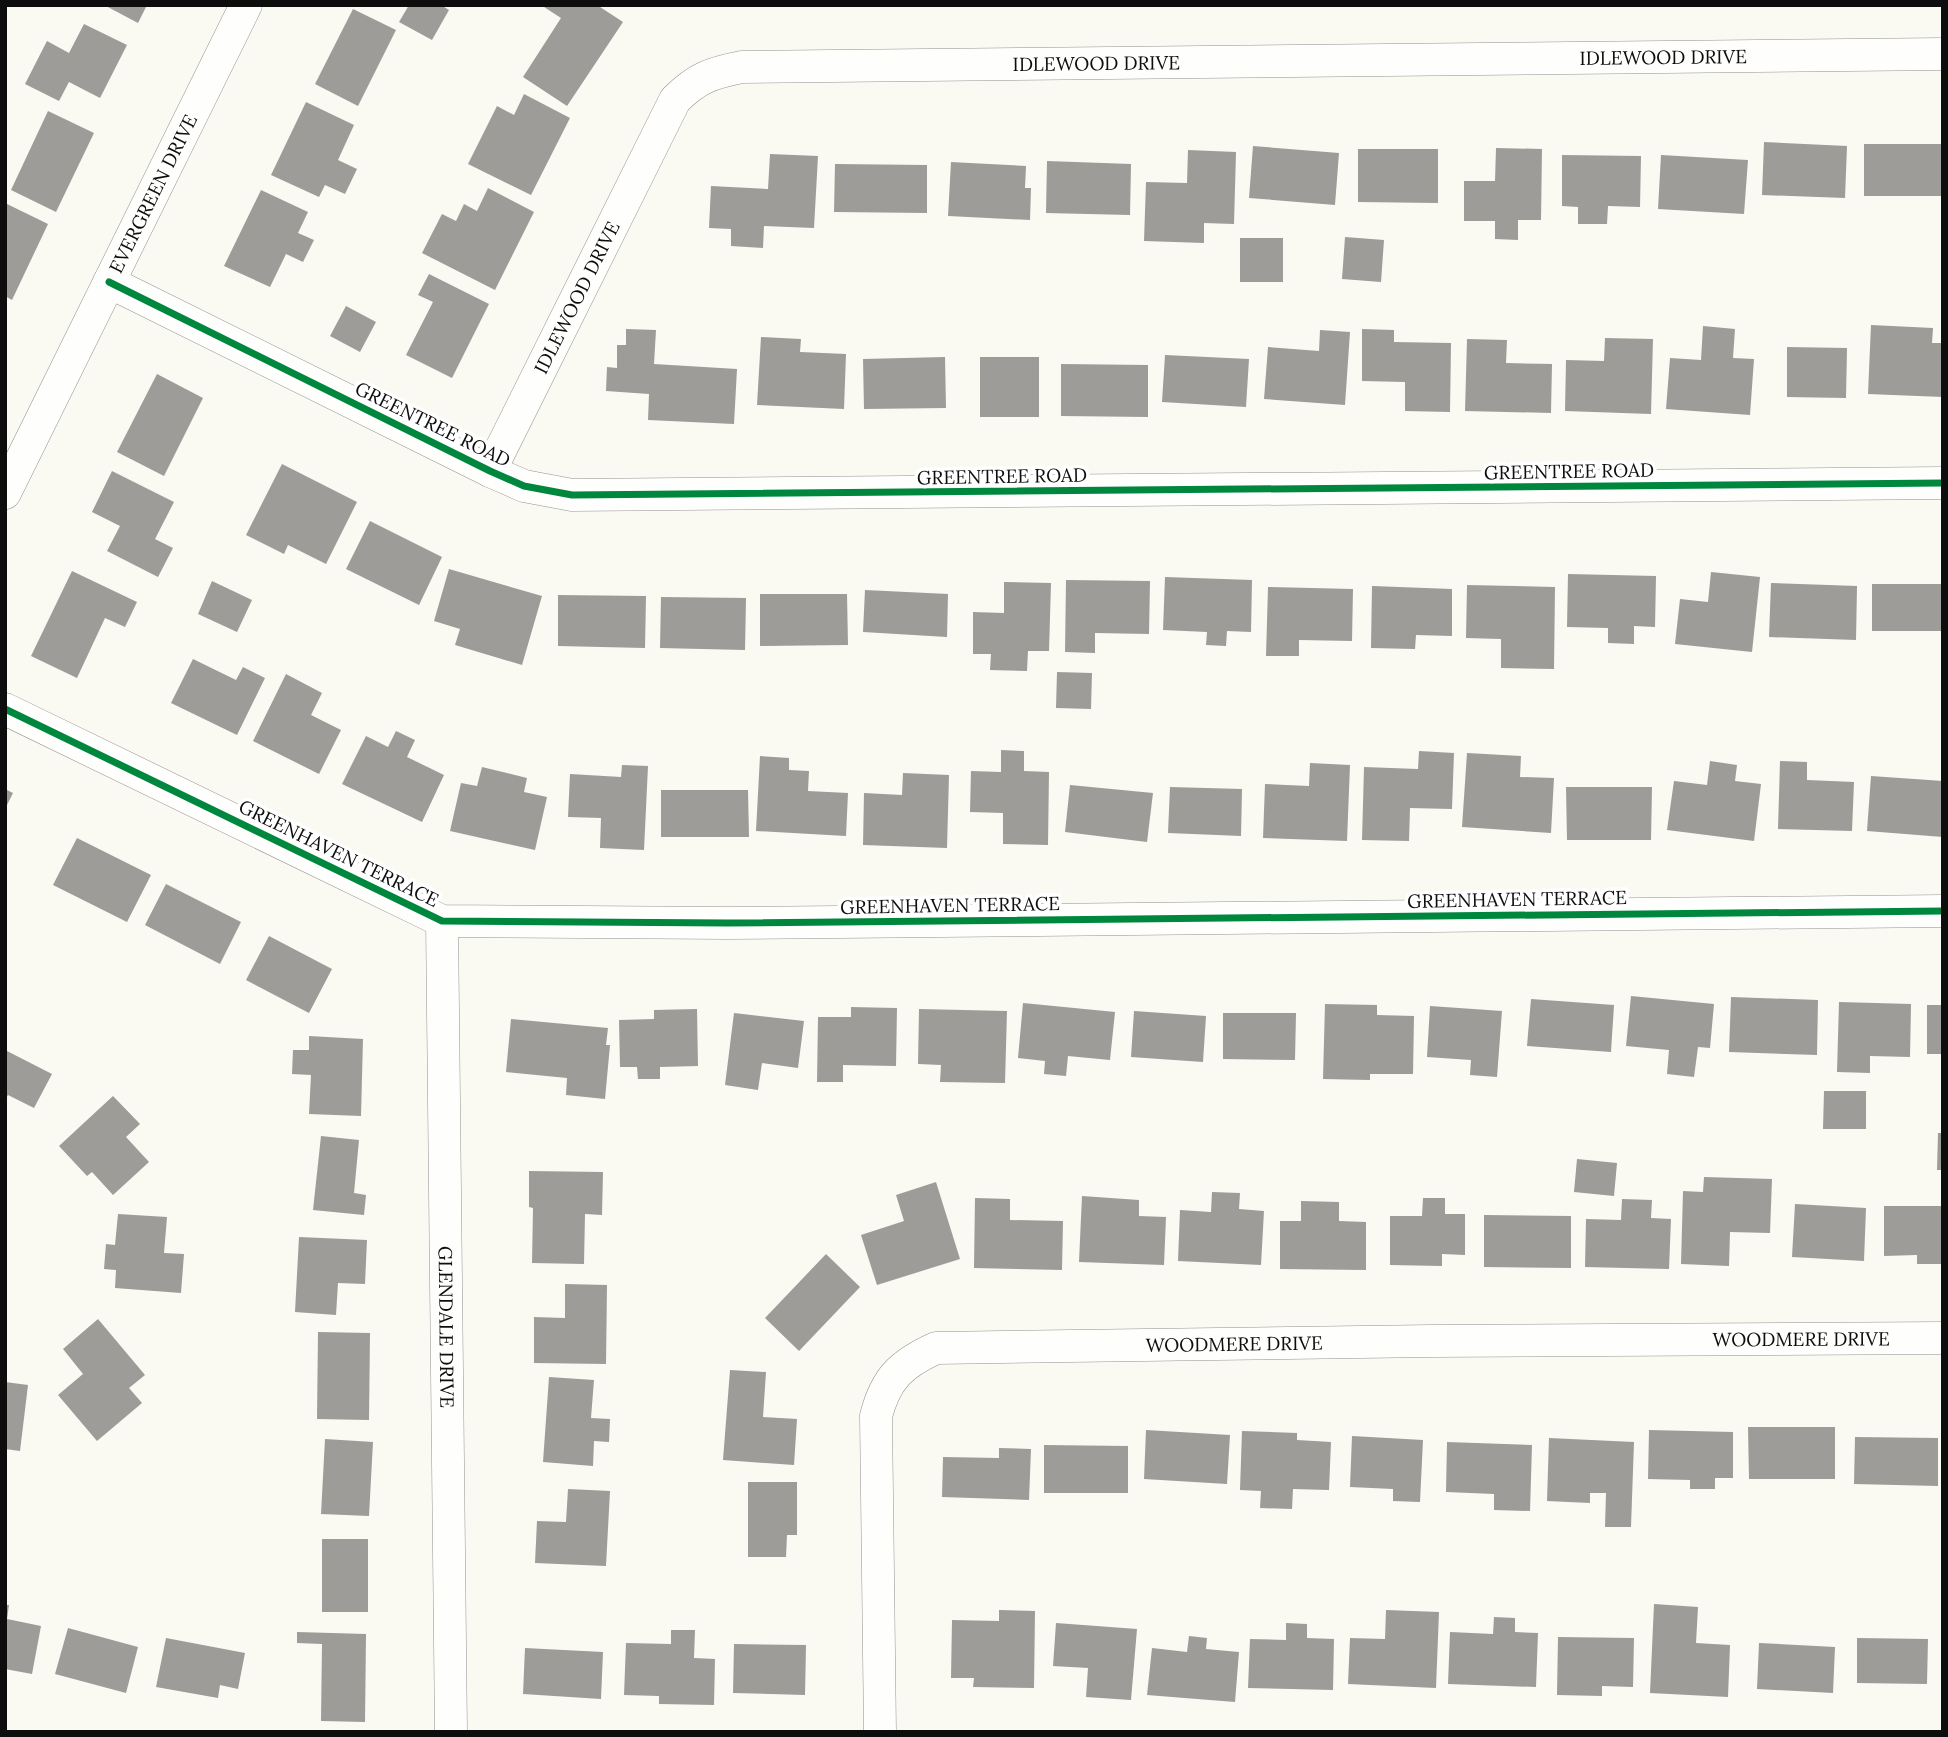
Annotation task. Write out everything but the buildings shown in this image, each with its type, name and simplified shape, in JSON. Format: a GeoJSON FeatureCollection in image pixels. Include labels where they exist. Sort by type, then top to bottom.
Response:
{"type":"FeatureCollection","features":[{"type":"Feature","properties":{"kind":"street","name":"EVERGREEN DRIVE"},"geometry":{"type":"LineString","coordinates":[[5,493],[246,5]]}},
{"type":"Feature","properties":{"kind":"street","name":"IDLEWOOD DRIVE"},"geometry":{"type":"LineString","coordinates":[[490,471],[675,100],[692,83],[714,72],[742,67],[1943,54]]}},
{"type":"Feature","properties":{"kind":"street","name":"GREENTREE ROAD"},"geometry":{"type":"LineString","coordinates":[[109,282],[490,471],[524,486],[572,495],[1943,483]]}},
{"type":"Feature","properties":{"kind":"street","name":"GREENHAVEN TERRACE"},"geometry":{"type":"LineString","coordinates":[[5,709],[442,921],[727,923],[1943,911]]}},
{"type":"Feature","properties":{"kind":"street","name":"GLENDALE DRIVE"},"geometry":{"type":"LineString","coordinates":[[442,921],[451,1732]]}},
{"type":"Feature","properties":{"kind":"street","name":"WOODMERE DRIVE"},"geometry":{"type":"LineString","coordinates":[[880,1732],[876,1416],[882,1394],[892,1378],[912,1359],[936,1348],[1943,1338]]}},
{"type":"Feature","properties":{"kind":"cycle path"},"geometry":{"type":"LineString","coordinates":[[109,282],[490,471],[524,486],[572,495],[1943,483]]}},
{"type":"Feature","properties":{"kind":"cycle path"},"geometry":{"type":"LineString","coordinates":[[5,709],[442,921],[727,923],[1943,911]]}}]}
